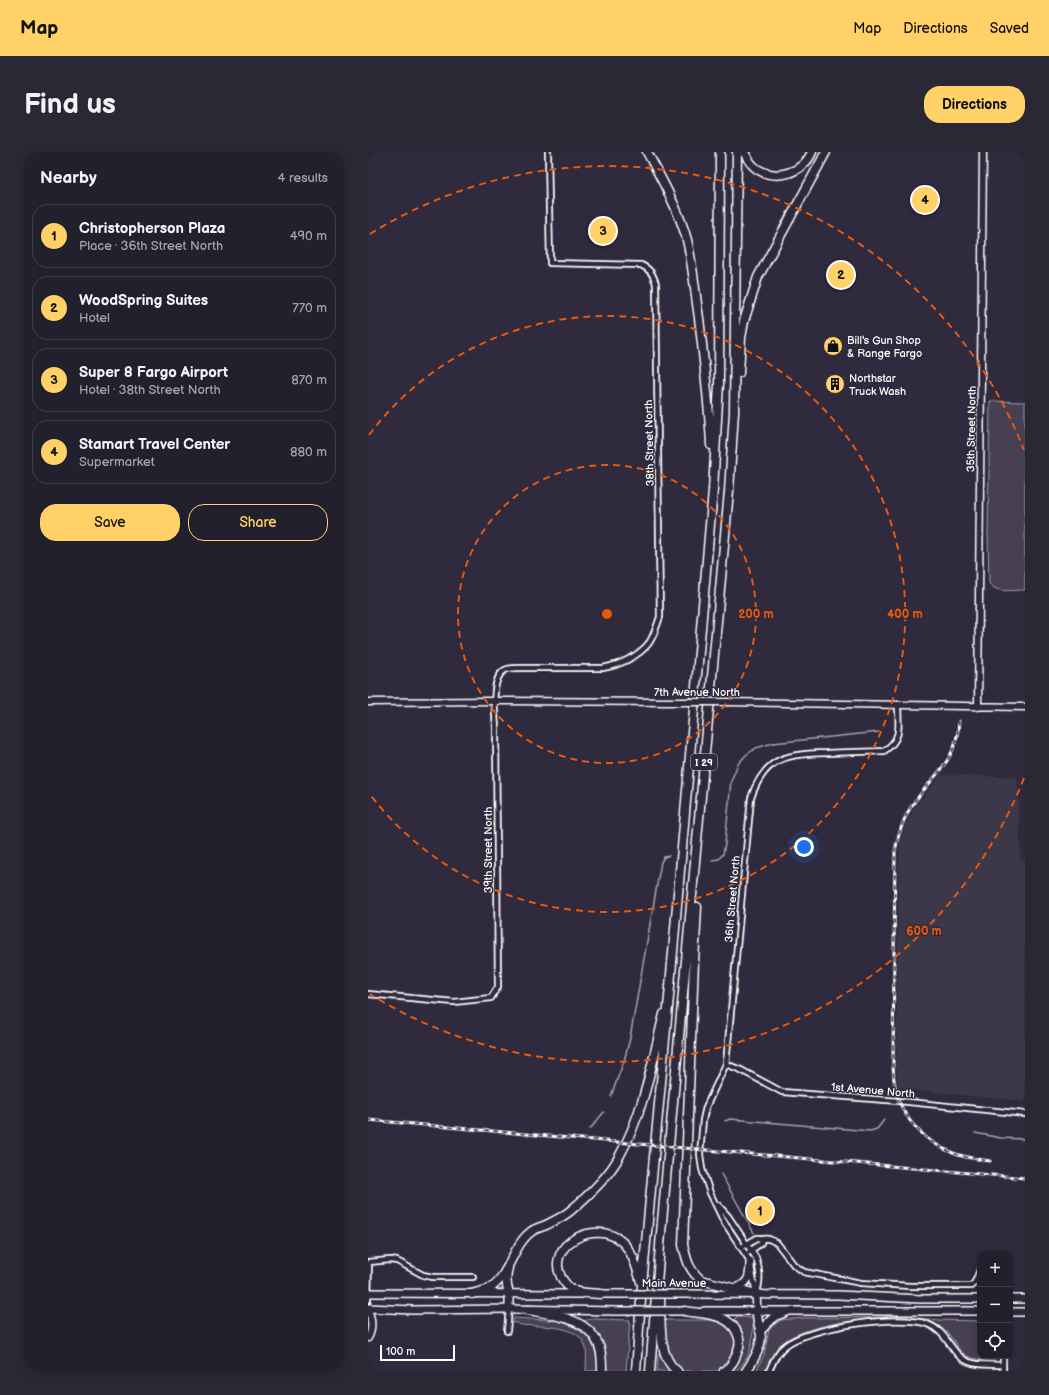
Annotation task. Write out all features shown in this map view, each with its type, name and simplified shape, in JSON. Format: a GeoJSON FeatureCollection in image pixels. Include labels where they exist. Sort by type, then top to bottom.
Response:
{"type":"FeatureCollection","features":[{"type":"Feature","properties":{"kind":"highway"},"geometry":{"type":"LineString","coordinates":[[647,152],[676,210],[687,240],[692,268],[709,410],[713,490]]}},
{"type":"Feature","properties":{"kind":"highway","name":"I 29"},"geometry":{"type":"LineString","coordinates":[[636,1371],[642,1285],[670,986],[713,490],[719,384],[720,152]]}},
{"type":"Feature","properties":{"kind":"highway","name":"I 29"},"geometry":{"type":"LineString","coordinates":[[650,1371],[729,491],[734,412],[737,152]]}},
{"type":"Feature","properties":{"kind":"highway"},"geometry":{"type":"LineString","coordinates":[[744,152],[753,166],[758,170],[781,174],[789,173],[802,166],[812,152]]}},
{"type":"Feature","properties":{"kind":"highway"},"geometry":{"type":"LineString","coordinates":[[734,412],[741,338],[750,299],[758,277],[819,166],[824,152]]}},
{"type":"Feature","properties":{"kind":"highway"},"geometry":{"type":"LineString","coordinates":[[697,840],[698,893],[683,1244],[688,1265],[701,1280],[756,1294]]}},
{"type":"Feature","properties":{"kind":"highway"},"geometry":{"type":"LineString","coordinates":[[472,1294],[489,1289],[499,1280],[517,1247],[532,1231],[551,1223],[568,1212],[587,1196],[607,1174],[620,1156],[641,1110],[670,986]]}},
{"type":"Feature","properties":{"kind":"highway"},"geometry":{"type":"LineString","coordinates":[[601,1294],[580,1292],[571,1289],[564,1282],[560,1274],[558,1266],[559,1257],[563,1250],[572,1240],[584,1234],[600,1232],[617,1238],[622,1242],[636,1265],[642,1285]]}},
{"type":"Feature","properties":{"kind":"highway"},"geometry":{"type":"LineString","coordinates":[[660,1252],[662,1341],[664,1352],[669,1362],[677,1371]]}},
{"type":"Feature","properties":{"kind":"highway"},"geometry":{"type":"LineString","coordinates":[[509,1264],[506,1275],[506,1283],[509,1294]]}},
{"type":"Feature","properties":{"kind":"highway"},"geometry":{"type":"LineString","coordinates":[[528,1310],[574,1320],[583,1326],[597,1341],[600,1349],[602,1371]]}},
{"type":"Feature","properties":{"kind":"highway"},"geometry":{"type":"LineString","coordinates":[[684,1311],[713,1315],[725,1319],[730,1322],[736,1330],[739,1338],[739,1346],[732,1363],[724,1371]]}},
{"type":"Feature","properties":{"kind":"highway"},"geometry":{"type":"LineString","coordinates":[[746,1371],[757,1353],[760,1330],[757,1311]]}},
{"type":"Feature","properties":{"kind":"highway"},"geometry":{"type":"LineString","coordinates":[[760,1330],[775,1316],[786,1312]]}},
{"type":"Feature","properties":{"kind":"main road"},"geometry":{"type":"LineString","coordinates":[[720,1294],[737,1288],[745,1283],[750,1277],[748,1257]]}},
{"type":"Feature","properties":{"kind":"main road","name":"Main Avenue"},"geometry":{"type":"LineString","coordinates":[[368,1293],[756,1294],[921,1299],[977,1299]]}},
{"type":"Feature","properties":{"kind":"main road"},"geometry":{"type":"LineString","coordinates":[[509,1294],[509,1309]]}},
{"type":"Feature","properties":{"kind":"main road"},"geometry":{"type":"LineString","coordinates":[[756,1294],[757,1311]]}},
{"type":"Feature","properties":{"kind":"main road"},"geometry":{"type":"LineString","coordinates":[[1013,1299],[1025,1300]]}},
{"type":"Feature","properties":{"kind":"main road"},"geometry":{"type":"LineString","coordinates":[[368,1309],[977,1312]]}},
{"type":"Feature","properties":{"kind":"main road"},"geometry":{"type":"LineString","coordinates":[[1013,1312],[1025,1312]]}},
{"type":"Feature","properties":{"kind":"street","name":"38th Street North"},"geometry":{"type":"LineString","coordinates":[[494,701],[496,684],[500,674],[506,669],[603,668],[613,666],[626,660],[649,643],[660,617],[656,284],[654,276],[649,269],[641,265],[550,263],[548,152]]}},
{"type":"Feature","properties":{"kind":"street","name":"35th Street North"},"geometry":{"type":"LineString","coordinates":[[978,707],[983,152]]}},
{"type":"Feature","properties":{"kind":"street","name":"39th Street North"},"geometry":{"type":"LineString","coordinates":[[368,994],[454,1002],[491,998],[498,987],[496,731],[494,701]]}},
{"type":"Feature","properties":{"kind":"street","name":"7th Avenue North"},"geometry":{"type":"LineString","coordinates":[[368,702],[729,702],[1025,707]]}},
{"type":"Feature","properties":{"kind":"street","name":"36th Street North"},"geometry":{"type":"LineString","coordinates":[[756,1294],[748,1257],[723,1220],[706,1183],[702,1169],[700,1148],[706,1107],[726,1064],[750,804],[754,786],[759,776],[766,769],[786,756],[800,754],[884,751],[892,746],[897,739],[898,705]]}},
{"type":"Feature","properties":{"kind":"street","name":"1st Avenue North"},"geometry":{"type":"LineString","coordinates":[[726,1064],[741,1070],[782,1092],[899,1101],[1025,1114]]}},
{"type":"Feature","properties":{"kind":"street","name":"36th Street North"},"geometry":{"type":"LineString","coordinates":[[715,1201],[728,1216],[747,1243],[758,1264],[759,1286],[756,1294]]}},
{"type":"Feature","properties":{"kind":"street"},"geometry":{"type":"LineString","coordinates":[[742,1247],[756,1238],[769,1238],[778,1243],[794,1265],[804,1272],[861,1283],[879,1285],[965,1287],[971,1286],[977,1277]]}},
{"type":"Feature","properties":{"kind":"street"},"geometry":{"type":"LineString","coordinates":[[748,1257],[751,1250],[761,1243],[762,1238]]}},
{"type":"Feature","properties":{"kind":"street"},"geometry":{"type":"LineString","coordinates":[[368,1300],[369,1262],[390,1260],[397,1261],[423,1275],[433,1277],[473,1277]]}},
{"type":"Feature","properties":{"kind":"street"},"geometry":{"type":"LineString","coordinates":[[368,1309],[372,1318],[371,1333],[368,1338]]}},
{"type":"Feature","properties":{"kind":"street"},"geometry":{"type":"LineString","coordinates":[[507,1331],[509,1309]]}},
{"type":"Feature","properties":{"kind":"street"},"geometry":{"type":"LineString","coordinates":[[769,1371],[780,1350],[793,1340],[803,1336],[848,1325],[874,1322],[911,1322],[927,1324],[943,1334],[956,1352],[968,1361],[979,1364],[1002,1365]]}},
{"type":"Feature","properties":{"kind":"street"},"geometry":{"type":"LineString","coordinates":[[1003,1359],[1003,1371]]}},
{"type":"Feature","properties":{"kind":"shaded area"},"geometry":{"type":"Polygon","coordinates":[[[990,401],[1025,402],[1025,590],[1001,590],[996,589],[989,583],[988,533],[990,401]]]}},
{"type":"Feature","properties":{"kind":"shaded area"},"geometry":{"type":"Polygon","coordinates":[[[941,775],[1017,777],[1021,860],[1025,860],[1025,1101],[898,1089],[896,1066],[899,848],[903,829],[914,808],[941,775]]]}},
{"type":"Feature","properties":{"kind":"shaded area"},"geometry":{"type":"Polygon","coordinates":[[[736,1317],[753,1319],[753,1334],[751,1347],[746,1359],[736,1371],[729,1371],[742,1345],[743,1339],[739,1326],[734,1319],[736,1317]]]}},
{"type":"Feature","properties":{"kind":"shaded area"},"geometry":{"type":"Polygon","coordinates":[[[906,1317],[977,1321],[977,1359],[970,1357],[962,1352],[950,1336],[937,1324],[911,1318],[874,1319],[832,1324],[797,1334],[778,1347],[765,1371],[756,1371],[764,1355],[769,1329],[772,1325],[781,1320],[801,1318],[906,1317]]]}},
{"type":"Feature","properties":{"kind":"shaded area"},"geometry":{"type":"Polygon","coordinates":[[[514,1318],[560,1321],[574,1327],[576,1325],[582,1329],[593,1345],[597,1357],[598,1371],[586,1371],[586,1349],[583,1341],[577,1335],[559,1328],[513,1323],[514,1318]]]}},
{"type":"Feature","properties":{"kind":"shaded area"},"geometry":{"type":"Polygon","coordinates":[[[592,1319],[630,1320],[626,1371],[605,1371],[605,1359],[582,1321],[592,1319]]]}},
{"type":"Feature","properties":{"kind":"shaded area"},"geometry":{"type":"Polygon","coordinates":[[[663,1320],[709,1320],[720,1322],[728,1326],[730,1325],[736,1341],[733,1356],[724,1367],[718,1371],[683,1371],[677,1367],[669,1355],[665,1342],[663,1320]]]}},
{"type":"Feature","properties":{"kind":"shaded area"},"geometry":{"type":"Polygon","coordinates":[[[658,1354],[661,1354],[664,1361],[673,1371],[657,1371],[658,1354]]]}},
{"type":"Feature","properties":{"kind":"waterway"},"geometry":{"type":"LineString","coordinates":[[712,860],[719,859],[723,854],[731,781],[738,764],[746,755],[756,748],[773,743],[879,732]]}},
{"type":"Feature","properties":{"kind":"waterway"},"geometry":{"type":"LineString","coordinates":[[611,1096],[624,1061],[630,1038],[661,862],[664,857],[669,856]]}},
{"type":"Feature","properties":{"kind":"waterway"},"geometry":{"type":"LineString","coordinates":[[590,1129],[604,1112]]}},
{"type":"Feature","properties":{"kind":"waterway"},"geometry":{"type":"LineString","coordinates":[[725,1121],[730,1119],[870,1131],[877,1129],[884,1120]]}},
{"type":"Feature","properties":{"kind":"waterway"},"geometry":{"type":"LineString","coordinates":[[975,1133],[1001,1138],[1025,1139]]}},
{"type":"Feature","properties":{"kind":"waterway"},"geometry":{"type":"LineString","coordinates":[[721,1174],[754,1233]]}},
{"type":"Feature","properties":{"kind":"railway"},"geometry":{"type":"LineString","coordinates":[[959,721],[954,747],[943,767],[909,809],[901,827],[895,852],[893,1074],[896,1092],[904,1112],[925,1137],[943,1149],[958,1155],[990,1161]]}},
{"type":"Feature","properties":{"kind":"railway"},"geometry":{"type":"LineString","coordinates":[[368,1120],[1025,1178]]}},
{"type":"Feature","properties":{"kind":"place","name":"Stamart Travel Center"},"geometry":{"type":"Point","coordinates":[925,200]}},
{"type":"Feature","properties":{"kind":"place","name":"Super 8 Fargo Airport"},"geometry":{"type":"Point","coordinates":[603,231]}},
{"type":"Feature","properties":{"kind":"place","name":"WoodSpring Suites"},"geometry":{"type":"Point","coordinates":[841,275]}},
{"type":"Feature","properties":{"kind":"place","name":"Bill's Gun Shop & Range Fargo"},"geometry":{"type":"Point","coordinates":[833,346]}},
{"type":"Feature","properties":{"kind":"place","name":"Northstar Truck Wash"},"geometry":{"type":"Point","coordinates":[835,384]}},
{"type":"Feature","properties":{"kind":"place","name":"Christopherson Plaza"},"geometry":{"type":"Point","coordinates":[760,1211]}}]}
